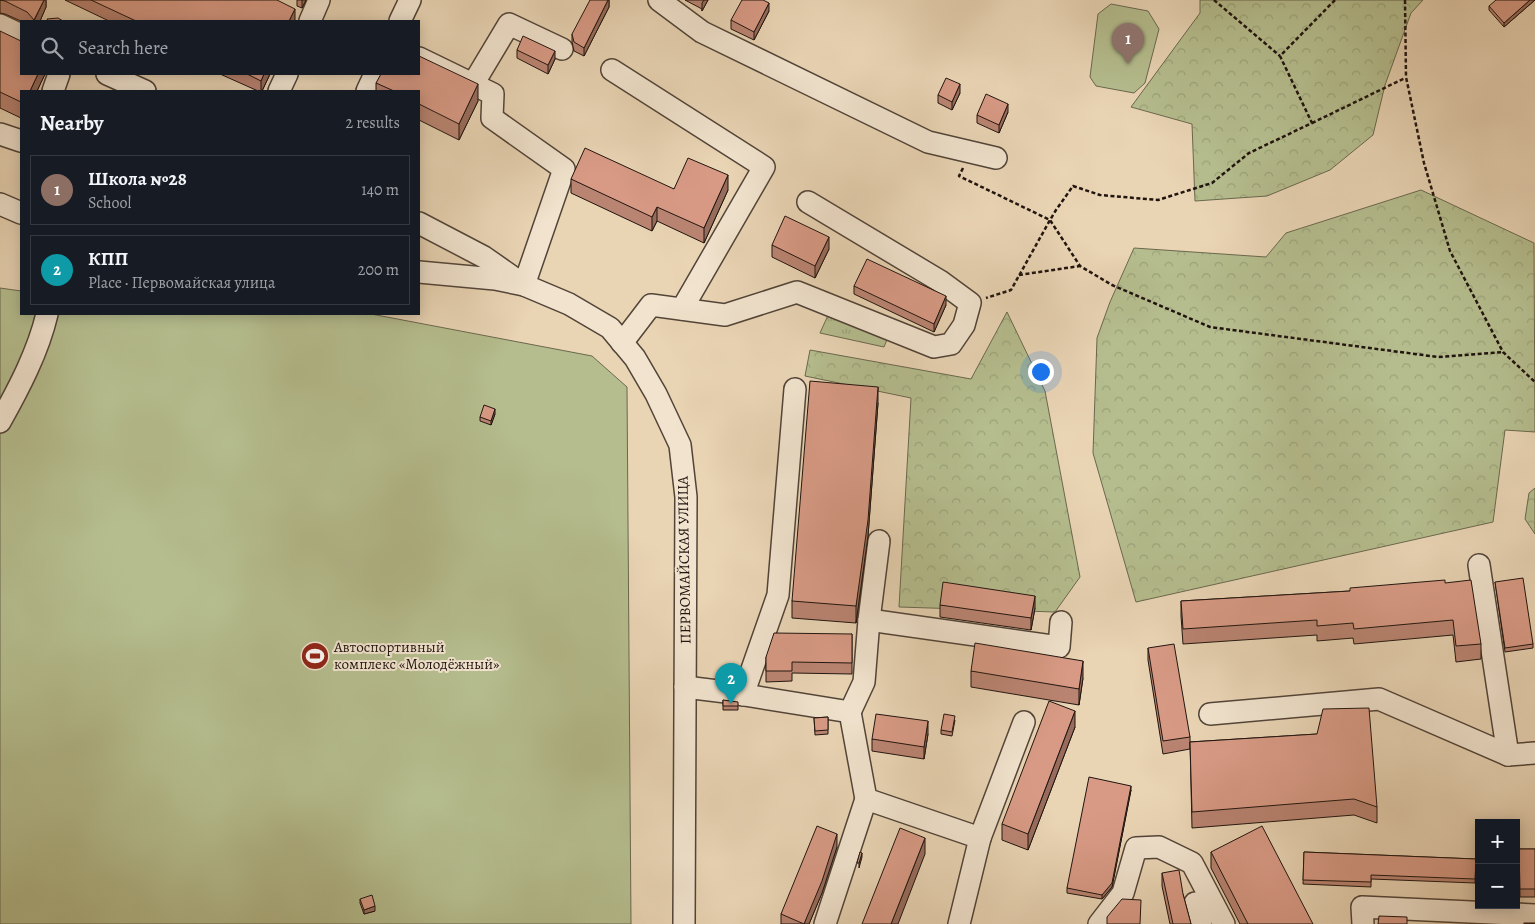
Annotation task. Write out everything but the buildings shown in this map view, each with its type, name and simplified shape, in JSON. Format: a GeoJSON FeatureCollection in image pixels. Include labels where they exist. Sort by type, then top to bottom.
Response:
{"type":"FeatureCollection","features":[{"type":"Feature","properties":{"kind":"street"},"geometry":{"type":"LineString","coordinates":[[310,20],[319,0]]}},
{"type":"Feature","properties":{"kind":"street"},"geometry":{"type":"LineString","coordinates":[[400,20],[410,0]]}},
{"type":"Feature","properties":{"kind":"street"},"geometry":{"type":"LineString","coordinates":[[659,0],[702,32],[928,142],[996,158]]}},
{"type":"Feature","properties":{"kind":"street"},"geometry":{"type":"LineString","coordinates":[[473,84],[509,24],[562,49]]}},
{"type":"Feature","properties":{"kind":"street"},"geometry":{"type":"LineString","coordinates":[[0,25],[20,35]]}},
{"type":"Feature","properties":{"kind":"street"},"geometry":{"type":"LineString","coordinates":[[420,58],[494,94],[492,118],[564,169],[524,286],[484,257],[420,224]]}},
{"type":"Feature","properties":{"kind":"street"},"geometry":{"type":"LineString","coordinates":[[612,70],[764,167],[682,309]]}},
{"type":"Feature","properties":{"kind":"street"},"geometry":{"type":"LineString","coordinates":[[53,90],[59,75]]}},
{"type":"Feature","properties":{"kind":"street"},"geometry":{"type":"LineString","coordinates":[[109,75],[143,90]]}},
{"type":"Feature","properties":{"kind":"street"},"geometry":{"type":"LineString","coordinates":[[279,90],[287,75]]}},
{"type":"Feature","properties":{"kind":"street"},"geometry":{"type":"LineString","coordinates":[[367,90],[375,75]]}},
{"type":"Feature","properties":{"kind":"street"},"geometry":{"type":"LineString","coordinates":[[0,134],[20,140]]}},
{"type":"Feature","properties":{"kind":"street"},"geometry":{"type":"LineString","coordinates":[[622,343],[651,305],[725,315],[797,292],[934,347],[951,344],[964,324],[970,303],[940,281],[808,202]]}},
{"type":"Feature","properties":{"kind":"street"},"geometry":{"type":"LineString","coordinates":[[0,204],[20,213]]}},
{"type":"Feature","properties":{"kind":"street","name":"ПЕРВОМАЙСКАЯ УЛИЦА"},"geometry":{"type":"LineString","coordinates":[[420,272],[495,279],[524,286],[569,304],[610,328],[635,358],[652,387],[680,445],[686,496],[684,924]]}},
{"type":"Feature","properties":{"kind":"street"},"geometry":{"type":"LineString","coordinates":[[0,422],[16,392],[43,332],[48,315]]}},
{"type":"Feature","properties":{"kind":"street"},"geometry":{"type":"LineString","coordinates":[[743,695],[778,595],[795,389]]}},
{"type":"Feature","properties":{"kind":"street"},"geometry":{"type":"LineString","coordinates":[[825,924],[866,800],[850,712],[864,682],[869,620],[880,541]]}},
{"type":"Feature","properties":{"kind":"street"},"geometry":{"type":"LineString","coordinates":[[1479,565],[1508,755]]}},
{"type":"Feature","properties":{"kind":"street"},"geometry":{"type":"LineString","coordinates":[[869,620],[1058,647],[1061,622]]}},
{"type":"Feature","properties":{"kind":"street"},"geometry":{"type":"LineString","coordinates":[[685,687],[850,712]]}},
{"type":"Feature","properties":{"kind":"street"},"geometry":{"type":"LineString","coordinates":[[1210,714],[1379,699],[1508,755],[1535,753]]}},
{"type":"Feature","properties":{"kind":"street"},"geometry":{"type":"LineString","coordinates":[[959,924],[980,838],[1024,722]]}},
{"type":"Feature","properties":{"kind":"street"},"geometry":{"type":"LineString","coordinates":[[866,800],[980,838]]}},
{"type":"Feature","properties":{"kind":"street"},"geometry":{"type":"LineString","coordinates":[[1099,924],[1123,893],[1136,848],[1159,846],[1192,863],[1224,924]]}},
{"type":"Feature","properties":{"kind":"street"},"geometry":{"type":"LineString","coordinates":[[1195,903],[1201,924]]}},
{"type":"Feature","properties":{"kind":"street"},"geometry":{"type":"LineString","coordinates":[[1363,924],[1362,907],[1438,917],[1496,910],[1535,915]]}},
{"type":"Feature","properties":{"kind":"path"},"geometry":{"type":"LineString","coordinates":[[1214,0],[1280,56],[1312,123]]}},
{"type":"Feature","properties":{"kind":"path"},"geometry":{"type":"LineString","coordinates":[[1280,56],[1335,0]]}},
{"type":"Feature","properties":{"kind":"path"},"geometry":{"type":"LineString","coordinates":[[1405,0],[1406,77],[1424,163],[1450,251],[1502,352],[1535,382]]}},
{"type":"Feature","properties":{"kind":"path"},"geometry":{"type":"LineString","coordinates":[[970,303],[1010,290],[1056,210],[1074,186],[1100,195],[1158,200],[1212,183],[1249,153],[1406,77]]}},
{"type":"Feature","properties":{"kind":"path"},"geometry":{"type":"LineString","coordinates":[[972,153],[959,176],[1050,220],[1080,266],[1112,285],[1210,327],[1438,357],[1502,352]]}},
{"type":"Feature","properties":{"kind":"path"},"geometry":{"type":"LineString","coordinates":[[1019,275],[1080,266]]}},
{"type":"Feature","properties":{"kind":"green space"},"geometry":{"type":"Polygon","coordinates":[[[1200,0],[1423,0],[1411,13],[1385,85],[1373,135],[1330,170],[1267,196],[1195,201],[1192,124],[1131,107],[1200,13],[1200,0]]]}},
{"type":"Feature","properties":{"kind":"green space"},"geometry":{"type":"Polygon","coordinates":[[[1111,4],[1148,11],[1159,29],[1145,83],[1134,93],[1096,86],[1090,77],[1098,14],[1111,4]]]}},
{"type":"Feature","properties":{"kind":"green space"},"geometry":{"type":"Polygon","coordinates":[[[1421,190],[1534,243],[1535,432],[1505,430],[1493,522],[1136,602],[1093,453],[1097,338],[1110,302],[1134,248],[1266,257],[1286,233],[1421,190]]]}},
{"type":"Feature","properties":{"kind":"green space","name":"Автоспортивный комплекс «Молодёжный»"},"geometry":{"type":"Polygon","coordinates":[[[0,288],[20,291],[20,315],[376,315],[592,356],[627,387],[631,924],[0,924],[0,288]]]}},
{"type":"Feature","properties":{"kind":"green space"},"geometry":{"type":"Polygon","coordinates":[[[1007,312],[1045,391],[1080,577],[1055,612],[899,607],[911,398],[805,376],[810,350],[971,379],[1007,312]]]}},
{"type":"Feature","properties":{"kind":"green space"},"geometry":{"type":"Polygon","coordinates":[[[829,313],[888,337],[884,347],[820,333],[829,313]]]}},
{"type":"Feature","properties":{"kind":"green space"},"geometry":{"type":"Polygon","coordinates":[[[1535,488],[1535,534],[1525,519],[1529,493],[1535,488]]]}},
{"type":"Feature","properties":{"kind":"place","name":"Школа №28"},"geometry":{"type":"Point","coordinates":[1128,64]}},
{"type":"Feature","properties":{"kind":"place","name":"Автоспортивный комплекс «Молодёжный»"},"geometry":{"type":"Point","coordinates":[315,656]}},
{"type":"Feature","properties":{"kind":"place","name":"КПП"},"geometry":{"type":"Point","coordinates":[731,704]}}]}
